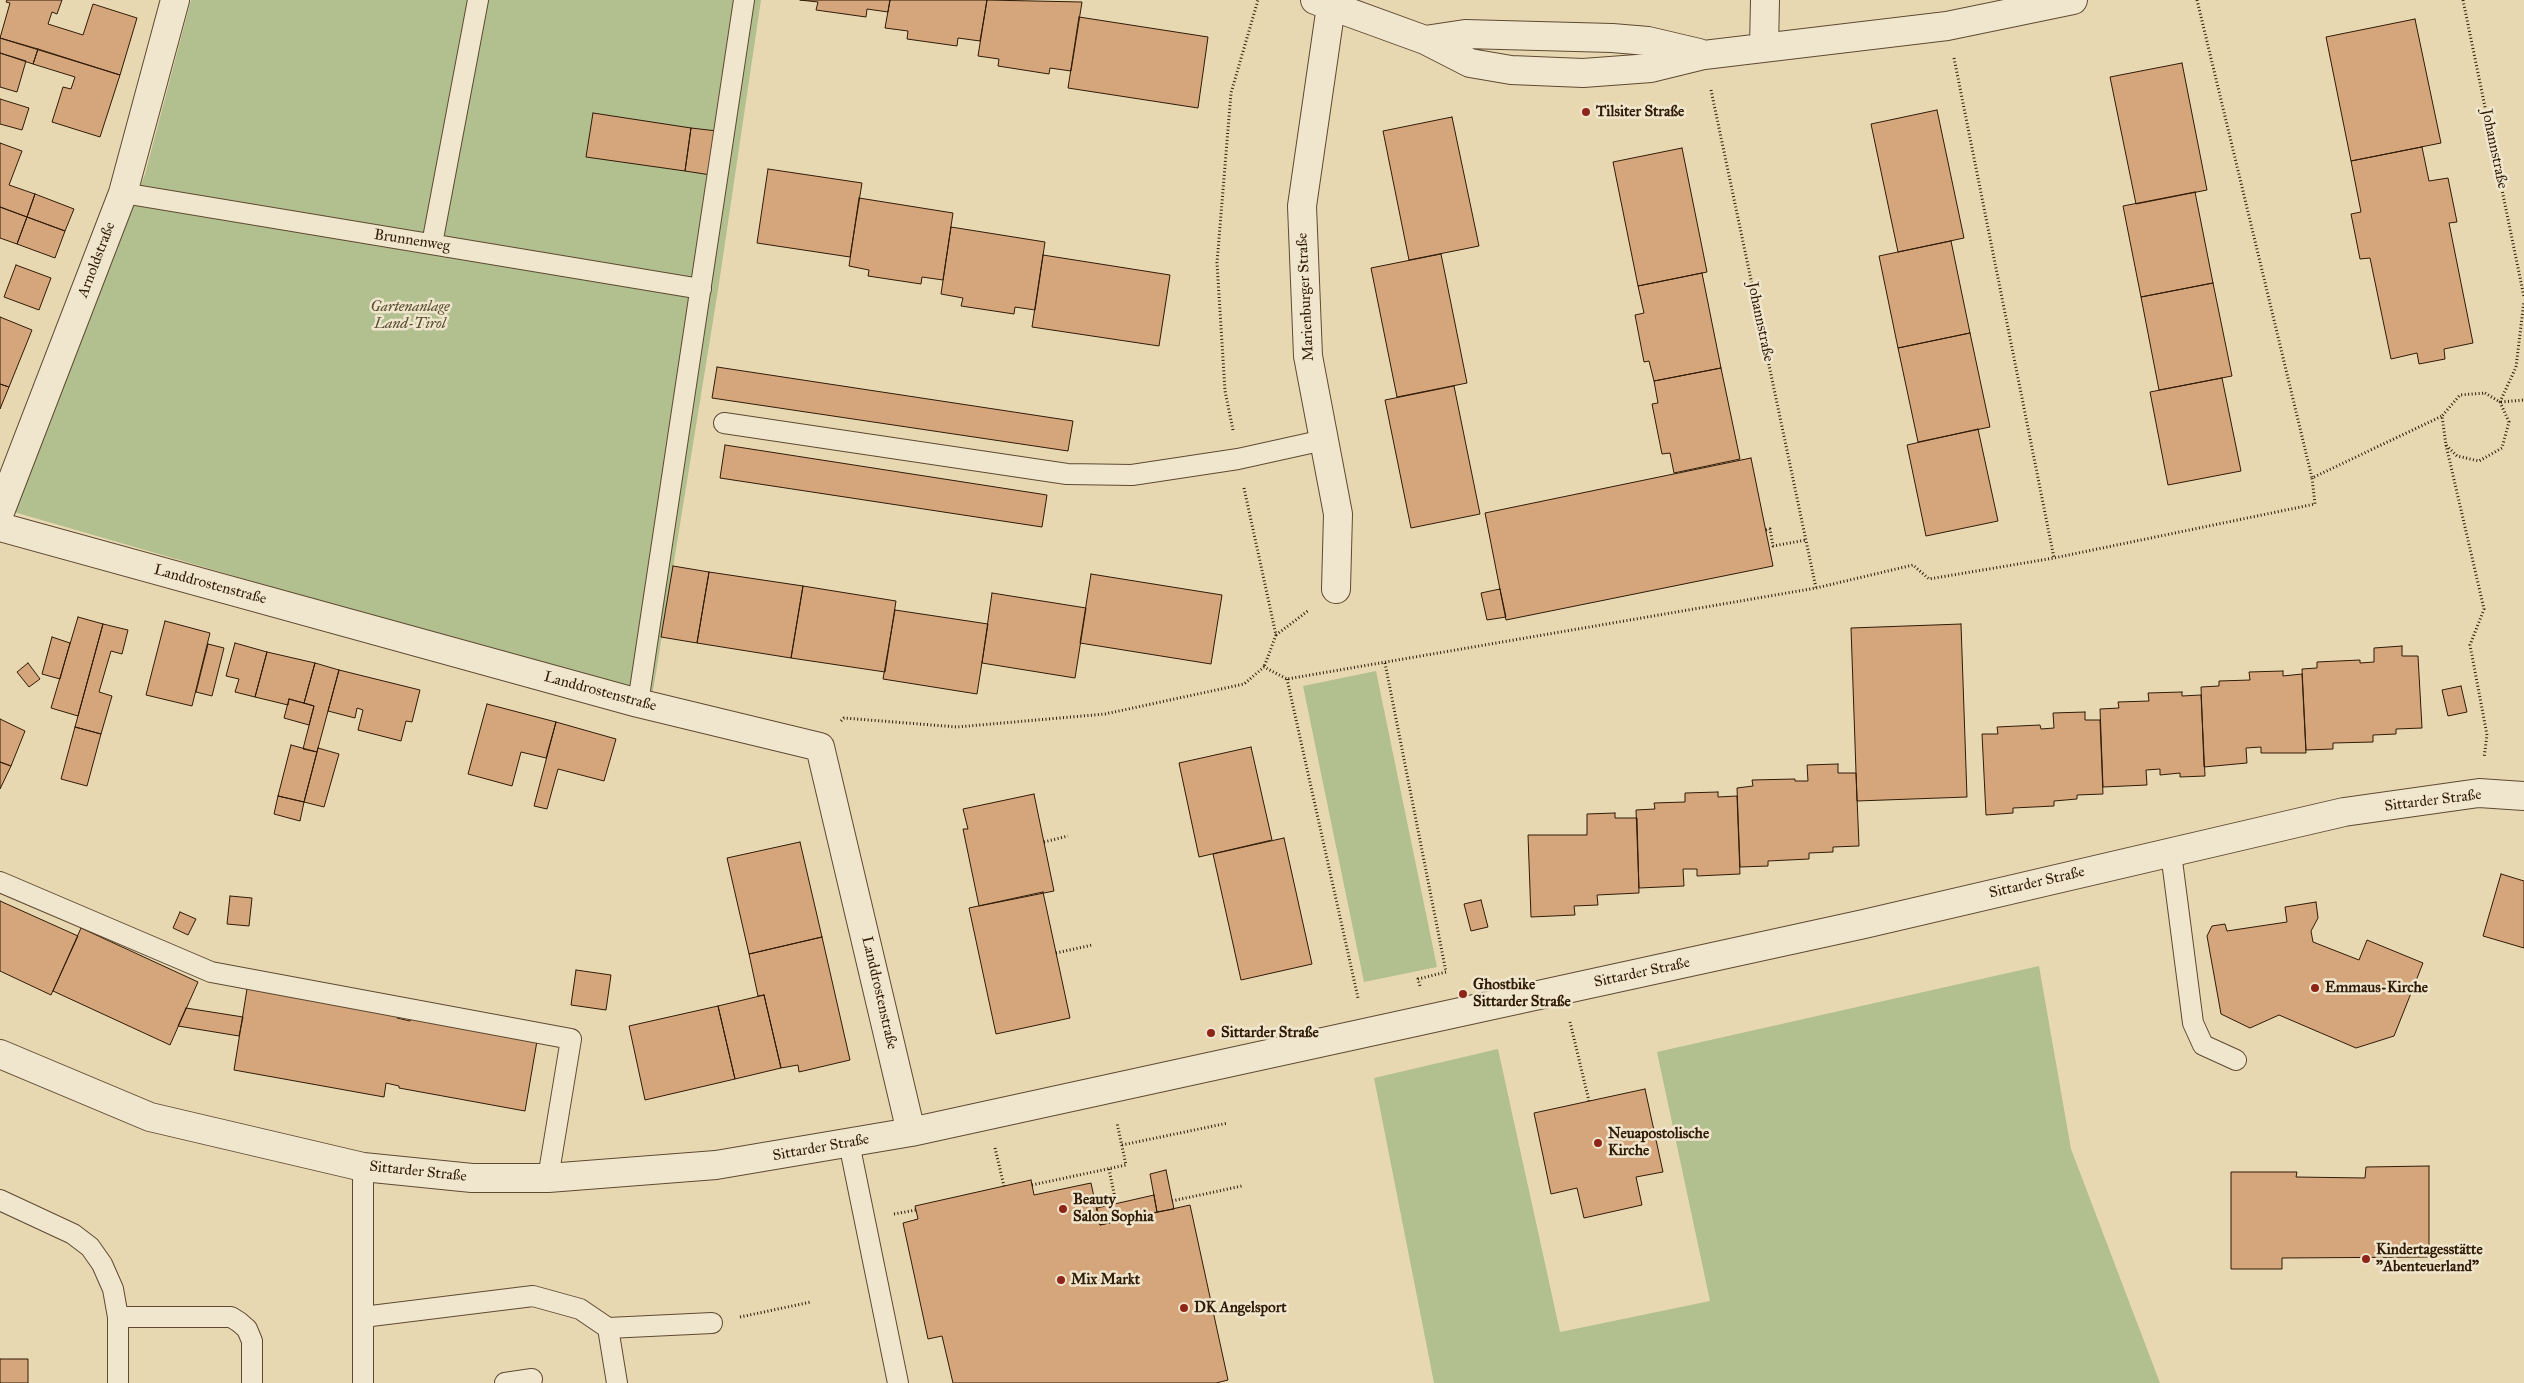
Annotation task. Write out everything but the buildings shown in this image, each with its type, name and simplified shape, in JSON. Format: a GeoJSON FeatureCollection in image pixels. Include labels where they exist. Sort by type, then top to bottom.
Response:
{"type":"FeatureCollection","features":[{"type":"Feature","properties":{"kind":"street","name":"Arnoldstraße"},"geometry":{"type":"LineString","coordinates":[[0,512],[123,193],[175,0]]}},
{"type":"Feature","properties":{"kind":"street"},"geometry":{"type":"LineString","coordinates":[[1764,47],[1765,0]]}},
{"type":"Feature","properties":{"kind":"street"},"geometry":{"type":"LineString","coordinates":[[1323,3],[1425,40],[1465,34],[1612,38],[1648,41],[1704,55],[1948,26],[2073,0]]}},
{"type":"Feature","properties":{"kind":"street","name":"Marienburger Straße"},"geometry":{"type":"LineString","coordinates":[[1323,3],[1302,206],[1308,356],[1338,514],[1336,589]]}},
{"type":"Feature","properties":{"kind":"street","name":"Landdrostenstraße"},"geometry":{"type":"LineString","coordinates":[[0,527],[638,703],[820,747],[911,1132]]}},
{"type":"Feature","properties":{"kind":"street","name":"Sittarder Straße"},"geometry":{"type":"LineString","coordinates":[[0,1054],[150,1118],[363,1167],[472,1178],[548,1178],[716,1165],[911,1132],[1864,924],[2344,812],[2479,793],[2524,796]]}},
{"type":"Feature","properties":{"kind":"lane"},"geometry":{"type":"LineString","coordinates":[[432,244],[478,0]]}},
{"type":"Feature","properties":{"kind":"lane"},"geometry":{"type":"LineString","coordinates":[[638,703],[744,0]]}},
{"type":"Feature","properties":{"kind":"lane","name":"Brunnenweg"},"geometry":{"type":"LineString","coordinates":[[123,193],[701,289]]}},
{"type":"Feature","properties":{"kind":"lane"},"geometry":{"type":"LineString","coordinates":[[724,423],[1067,474],[1132,475],[1238,459],[1324,440]]}},
{"type":"Feature","properties":{"kind":"lane"},"geometry":{"type":"LineString","coordinates":[[2170,852],[2193,1023],[2203,1045],[2236,1060]]}},
{"type":"Feature","properties":{"kind":"lane"},"geometry":{"type":"LineString","coordinates":[[0,882],[211,972],[571,1039],[548,1178]]}},
{"type":"Feature","properties":{"kind":"lane"},"geometry":{"type":"LineString","coordinates":[[849,1143],[898,1383]]}},
{"type":"Feature","properties":{"kind":"lane"},"geometry":{"type":"LineString","coordinates":[[363,1167],[363,1383]]}},
{"type":"Feature","properties":{"kind":"lane"},"geometry":{"type":"LineString","coordinates":[[0,1200],[73,1234],[90,1247],[102,1264],[112,1289],[118,1316],[118,1383]]}},
{"type":"Feature","properties":{"kind":"lane"},"geometry":{"type":"LineString","coordinates":[[363,1317],[533,1296],[580,1309],[608,1328],[712,1323]]}},
{"type":"Feature","properties":{"kind":"lane"},"geometry":{"type":"LineString","coordinates":[[118,1316],[231,1317],[247,1329],[252,1341],[252,1383]]}},
{"type":"Feature","properties":{"kind":"lane"},"geometry":{"type":"LineString","coordinates":[[608,1328],[617,1383]]}},
{"type":"Feature","properties":{"kind":"lane"},"geometry":{"type":"LineString","coordinates":[[505,1383],[532,1379]]}},
{"type":"Feature","properties":{"kind":"path"},"geometry":{"type":"LineString","coordinates":[[1258,0],[1231,93],[1217,263],[1225,391],[1276,636]]}},
{"type":"Feature","properties":{"kind":"path"},"geometry":{"type":"LineString","coordinates":[[1264,667],[1288,679],[1816,588],[1913,565],[1929,579],[2054,558],[2315,504],[2312,478],[2197,0]]}},
{"type":"Feature","properties":{"kind":"path","name":"Johannstraße"},"geometry":{"type":"LineString","coordinates":[[2464,0],[2524,299],[2516,366],[2500,402]]}},
{"type":"Feature","properties":{"kind":"path"},"geometry":{"type":"LineString","coordinates":[[1948,26],[2054,558]]}},
{"type":"Feature","properties":{"kind":"path","name":"Johannstraße"},"geometry":{"type":"LineString","coordinates":[[1704,55],[1816,588]]}},
{"type":"Feature","properties":{"kind":"path"},"geometry":{"type":"LineString","coordinates":[[2312,478],[2442,416],[2460,395],[2485,393],[2500,402],[2509,422],[2502,448],[2479,461],[2457,456],[2446,445]]}},
{"type":"Feature","properties":{"kind":"path"},"geometry":{"type":"LineString","coordinates":[[2500,402],[2524,400]]}},
{"type":"Feature","properties":{"kind":"path"},"geometry":{"type":"LineString","coordinates":[[2442,416],[2446,445],[2484,609],[2470,644],[2487,735],[2479,793]]}},
{"type":"Feature","properties":{"kind":"path"},"geometry":{"type":"LineString","coordinates":[[1766,530],[1770,529],[1773,546],[1806,540]]}},
{"type":"Feature","properties":{"kind":"path"},"geometry":{"type":"LineString","coordinates":[[820,747],[844,718],[957,727],[1105,714],[1244,684],[1264,667],[1276,636],[1336,589]]}},
{"type":"Feature","properties":{"kind":"path"},"geometry":{"type":"LineString","coordinates":[[1385,663],[1446,972],[1418,979],[1427,1020]]}},
{"type":"Feature","properties":{"kind":"path"},"geometry":{"type":"LineString","coordinates":[[1288,679],[1366,1033]]}},
{"type":"Feature","properties":{"kind":"path"},"geometry":{"type":"LineString","coordinates":[[1044,842],[1068,836]]}},
{"type":"Feature","properties":{"kind":"path"},"geometry":{"type":"LineString","coordinates":[[1056,953],[1092,945]]}},
{"type":"Feature","properties":{"kind":"path"},"geometry":{"type":"LineString","coordinates":[[1562,990],[1589,1101]]}},
{"type":"Feature","properties":{"kind":"path"},"geometry":{"type":"LineString","coordinates":[[1032,1185],[1126,1165],[1110,1088]]}},
{"type":"Feature","properties":{"kind":"path"},"geometry":{"type":"LineString","coordinates":[[1122,1145],[1228,1122]]}},
{"type":"Feature","properties":{"kind":"path"},"geometry":{"type":"LineString","coordinates":[[1109,1169],[1116,1204]]}},
{"type":"Feature","properties":{"kind":"path"},"geometry":{"type":"LineString","coordinates":[[1172,1201],[1242,1186]]}},
{"type":"Feature","properties":{"kind":"path"},"geometry":{"type":"LineString","coordinates":[[712,1323],[811,1302]]}},
{"type":"Feature","properties":{"kind":"green space","name":"Gartenanlage Land-Tirol"},"geometry":{"type":"Polygon","coordinates":[[[191,0],[761,0],[718,290],[652,697],[14,512],[145,174],[191,0]]]}},
{"type":"Feature","properties":{"kind":"green space"},"geometry":{"type":"Polygon","coordinates":[[[1376,671],[1437,967],[1364,982],[1303,686],[1376,671]]]}},
{"type":"Feature","properties":{"kind":"green space"},"geometry":{"type":"Polygon","coordinates":[[[2039,966],[2071,1149],[2160,1383],[1434,1383],[1374,1078],[1498,1049],[1560,1332],[1710,1301],[1657,1052],[2039,966]]]}},
{"type":"Feature","properties":{"kind":"place","name":"Tilsiter Straße"},"geometry":{"type":"Point","coordinates":[1586,112]}},
{"type":"Feature","properties":{"kind":"place","name":"Emmaus-Kirche"},"geometry":{"type":"Point","coordinates":[2315,988]}},
{"type":"Feature","properties":{"kind":"place","name":"Ghostbike Sittarder Straße"},"geometry":{"type":"Point","coordinates":[1463,994]}},
{"type":"Feature","properties":{"kind":"place","name":"Sittarder Straße"},"geometry":{"type":"Point","coordinates":[1211,1033]}},
{"type":"Feature","properties":{"kind":"place","name":"Neuapostolische Kirche"},"geometry":{"type":"Point","coordinates":[1598,1143]}},
{"type":"Feature","properties":{"kind":"place","name":"Beauty Salon Sophia"},"geometry":{"type":"Point","coordinates":[1063,1209]}},
{"type":"Feature","properties":{"kind":"place","name":"Kindertagesstätte \"Abenteuerland\""},"geometry":{"type":"Point","coordinates":[2366,1259]}},
{"type":"Feature","properties":{"kind":"place","name":"Mix Markt"},"geometry":{"type":"Point","coordinates":[1061,1280]}},
{"type":"Feature","properties":{"kind":"place","name":"DK Angelsport"},"geometry":{"type":"Point","coordinates":[1184,1308]}}]}
